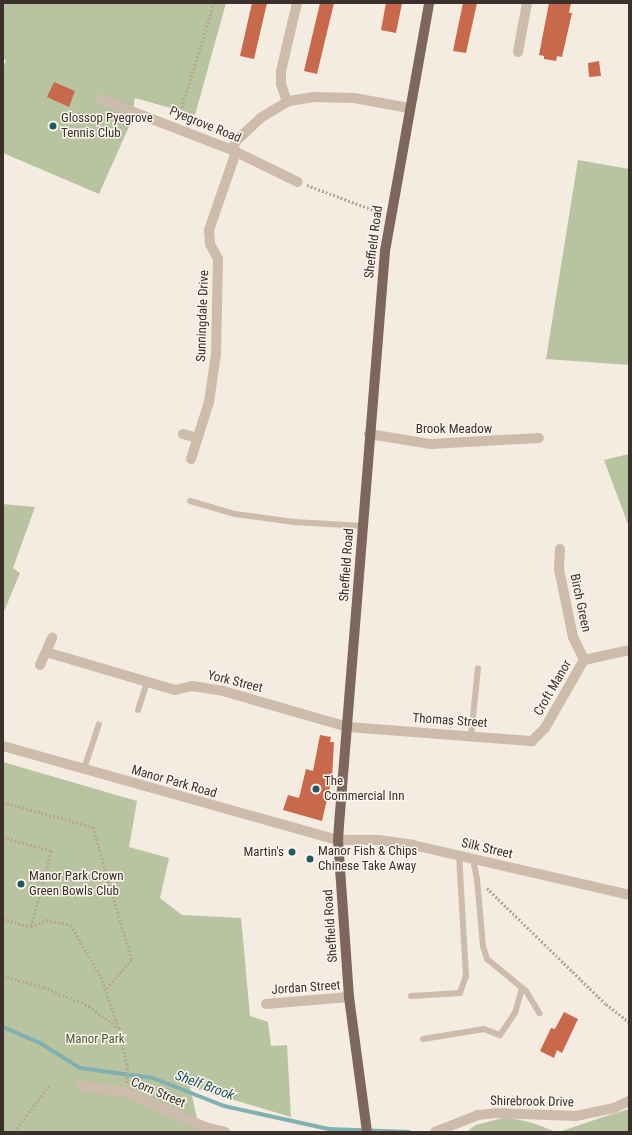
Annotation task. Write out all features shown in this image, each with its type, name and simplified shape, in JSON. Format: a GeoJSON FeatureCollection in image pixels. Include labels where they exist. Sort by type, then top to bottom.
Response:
{"type":"FeatureCollection","features":[{"type":"Feature","properties":{"kind":"main road","name":"Sheffield Road"},"geometry":{"type":"LineString","coordinates":[[367,1132],[349,998],[338,840],[389,216],[429,3]]}},
{"type":"Feature","properties":{"kind":"street"},"geometry":{"type":"LineString","coordinates":[[288,102],[282,83],[281,71],[297,3]]}},
{"type":"Feature","properties":{"kind":"street"},"geometry":{"type":"LineString","coordinates":[[518,52],[527,3]]}},
{"type":"Feature","properties":{"kind":"street","name":"Sunningdale Drive"},"geometry":{"type":"LineString","coordinates":[[191,459],[209,402],[217,331],[218,259],[210,244],[209,230],[236,142],[262,117],[288,102],[313,97],[354,98],[409,108]]}},
{"type":"Feature","properties":{"kind":"street","name":"Pyegrove Road"},"geometry":{"type":"LineString","coordinates":[[100,99],[234,151],[298,182]]}},
{"type":"Feature","properties":{"kind":"street"},"geometry":{"type":"LineString","coordinates":[[183,434],[197,438]]}},
{"type":"Feature","properties":{"kind":"street","name":"Brook Meadow"},"geometry":{"type":"LineString","coordinates":[[370,434],[431,444],[539,438]]}},
{"type":"Feature","properties":{"kind":"street","name":"Birch Green"},"geometry":{"type":"LineString","coordinates":[[560,549],[559,569],[573,637],[584,660]]}},
{"type":"Feature","properties":{"kind":"street"},"geometry":{"type":"LineString","coordinates":[[40,664],[52,638]]}},
{"type":"Feature","properties":{"kind":"street","name":"Croft Manor"},"geometry":{"type":"LineString","coordinates":[[545,728],[584,660],[629,650]]}},
{"type":"Feature","properties":{"kind":"street","name":"York Street"},"geometry":{"type":"LineString","coordinates":[[46,652],[175,690],[192,686],[222,691],[348,727]]}},
{"type":"Feature","properties":{"kind":"street","name":"Thomas Street"},"geometry":{"type":"LineString","coordinates":[[348,727],[532,741],[545,728]]}},
{"type":"Feature","properties":{"kind":"street","name":"Manor Park Road"},"geometry":{"type":"LineString","coordinates":[[3,746],[338,840]]}},
{"type":"Feature","properties":{"kind":"street","name":"Silk Street"},"geometry":{"type":"LineString","coordinates":[[338,840],[379,840],[473,859],[629,895]]}},
{"type":"Feature","properties":{"kind":"street","name":"Jordan Street"},"geometry":{"type":"LineString","coordinates":[[266,1004],[349,998]]}},
{"type":"Feature","properties":{"kind":"street","name":"Corn Street"},"geometry":{"type":"LineString","coordinates":[[80,1086],[125,1092],[205,1127],[225,1132]]}},
{"type":"Feature","properties":{"kind":"street","name":"Shirebrook Drive"},"geometry":{"type":"LineString","coordinates":[[435,1132],[478,1116],[496,1113],[576,1116],[614,1108],[629,1101]]}},
{"type":"Feature","properties":{"kind":"lane"},"geometry":{"type":"LineString","coordinates":[[190,501],[235,514],[279,520],[363,526]]}},
{"type":"Feature","properties":{"kind":"lane"},"geometry":{"type":"LineString","coordinates":[[471,736],[478,668]]}},
{"type":"Feature","properties":{"kind":"lane"},"geometry":{"type":"LineString","coordinates":[[138,710],[147,682]]}},
{"type":"Feature","properties":{"kind":"lane"},"geometry":{"type":"LineString","coordinates":[[84,769],[99,724]]}},
{"type":"Feature","properties":{"kind":"lane"},"geometry":{"type":"LineString","coordinates":[[411,996],[460,993],[466,976],[458,856]]}},
{"type":"Feature","properties":{"kind":"lane"},"geometry":{"type":"LineString","coordinates":[[473,859],[478,879],[483,946],[487,959],[522,988],[539,1013]]}},
{"type":"Feature","properties":{"kind":"lane"},"geometry":{"type":"LineString","coordinates":[[423,1039],[484,1029],[500,1035],[515,1013],[522,988]]}},
{"type":"Feature","properties":{"kind":"path"},"geometry":{"type":"LineString","coordinates":[[175,128],[214,3]]}},
{"type":"Feature","properties":{"kind":"path"},"geometry":{"type":"LineString","coordinates":[[298,182],[389,216]]}},
{"type":"Feature","properties":{"kind":"path"},"geometry":{"type":"LineString","coordinates":[[3,802],[93,827],[132,960],[106,990]]}},
{"type":"Feature","properties":{"kind":"path"},"geometry":{"type":"LineString","coordinates":[[3,837],[52,851],[31,927]]}},
{"type":"Feature","properties":{"kind":"path"},"geometry":{"type":"LineString","coordinates":[[478,879],[606,1004],[629,1022]]}},
{"type":"Feature","properties":{"kind":"path"},"geometry":{"type":"LineString","coordinates":[[3,919],[31,927],[46,920],[71,925],[101,977],[106,990],[119,1028],[128,1068],[126,1085]]}},
{"type":"Feature","properties":{"kind":"path"},"geometry":{"type":"LineString","coordinates":[[3,976],[44,987],[89,1006],[119,1028]]}},
{"type":"Feature","properties":{"kind":"path"},"geometry":{"type":"LineString","coordinates":[[14,1132],[50,1084]]}},
{"type":"Feature","properties":{"kind":"green space"},"geometry":{"type":"Polygon","coordinates":[[[3,3],[226,3],[195,115],[135,98],[131,122],[99,194],[3,153],[3,68],[6,60],[3,59],[3,3]]]}},
{"type":"Feature","properties":{"kind":"green space"},"geometry":{"type":"Polygon","coordinates":[[[578,160],[629,169],[629,365],[546,359],[578,160]]]}},
{"type":"Feature","properties":{"kind":"green space"},"geometry":{"type":"Polygon","coordinates":[[[629,454],[629,527],[604,460],[629,454]]]}},
{"type":"Feature","properties":{"kind":"green space"},"geometry":{"type":"Polygon","coordinates":[[[3,504],[35,507],[13,568],[20,573],[3,614],[3,504]]]}},
{"type":"Feature","properties":{"kind":"green space","name":"Manor Park"},"geometry":{"type":"Polygon","coordinates":[[[3,762],[137,801],[129,847],[169,858],[160,898],[182,915],[241,918],[250,1016],[268,1022],[271,1046],[287,1045],[291,1117],[190,1087],[200,1132],[3,1132],[3,762]]]}},
{"type":"Feature","properties":{"kind":"green space"},"geometry":{"type":"Polygon","coordinates":[[[629,1109],[629,1132],[559,1132],[606,1116],[629,1109]]]}},
{"type":"Feature","properties":{"kind":"green space"},"geometry":{"type":"Polygon","coordinates":[[[506,1117],[533,1123],[556,1132],[466,1132],[476,1125],[506,1117]]]}},
{"type":"Feature","properties":{"kind":"building"},"geometry":{"type":"Polygon","coordinates":[[[252,3],[267,3],[254,59],[240,56],[252,3]]]}},
{"type":"Feature","properties":{"kind":"building"},"geometry":{"type":"Polygon","coordinates":[[[320,3],[334,3],[317,74],[304,71],[320,3]]]}},
{"type":"Feature","properties":{"kind":"building"},"geometry":{"type":"Polygon","coordinates":[[[386,3],[402,3],[396,33],[381,30],[386,3]]]}},
{"type":"Feature","properties":{"kind":"building"},"geometry":{"type":"Polygon","coordinates":[[[463,3],[477,3],[466,53],[453,51],[463,3]]]}},
{"type":"Feature","properties":{"kind":"building"},"geometry":{"type":"Polygon","coordinates":[[[549,3],[571,3],[569,13],[572,13],[562,57],[557,56],[556,61],[544,59],[544,56],[539,55],[549,3]]]}},
{"type":"Feature","properties":{"kind":"building"},"geometry":{"type":"Polygon","coordinates":[[[599,61],[601,76],[589,77],[588,63],[599,61]]]}},
{"type":"Feature","properties":{"kind":"building"},"geometry":{"type":"Polygon","coordinates":[[[54,82],[75,91],[69,107],[47,97],[54,82]]]}},
{"type":"Feature","properties":{"kind":"building"},"geometry":{"type":"Polygon","coordinates":[[[320,735],[331,737],[330,742],[334,742],[332,778],[322,821],[283,810],[288,795],[299,798],[306,769],[313,771],[320,735]]]}},
{"type":"Feature","properties":{"kind":"building"},"geometry":{"type":"Polygon","coordinates":[[[564,1012],[578,1019],[562,1053],[557,1050],[554,1058],[540,1051],[551,1028],[555,1029],[564,1012]]]}},
{"type":"Feature","properties":{"kind":"waterway","name":"Shelf Brook"},"geometry":{"type":"LineString","coordinates":[[3,1027],[40,1043],[80,1068],[153,1078],[224,1106],[329,1129],[409,1132]]}},
{"type":"Feature","properties":{"kind":"place","name":"Glossop Pyegrove Tennis Club"},"geometry":{"type":"Point","coordinates":[53,126]}},
{"type":"Feature","properties":{"kind":"place","name":"The Commercial Inn"},"geometry":{"type":"Point","coordinates":[316,789]}},
{"type":"Feature","properties":{"kind":"place","name":"Martin's"},"geometry":{"type":"Point","coordinates":[292,852]}},
{"type":"Feature","properties":{"kind":"place","name":"Manor Fish & Chips Chinese Take Away"},"geometry":{"type":"Point","coordinates":[310,859]}},
{"type":"Feature","properties":{"kind":"place","name":"Manor Park Crown Green Bowls Club"},"geometry":{"type":"Point","coordinates":[21,884]}}]}
